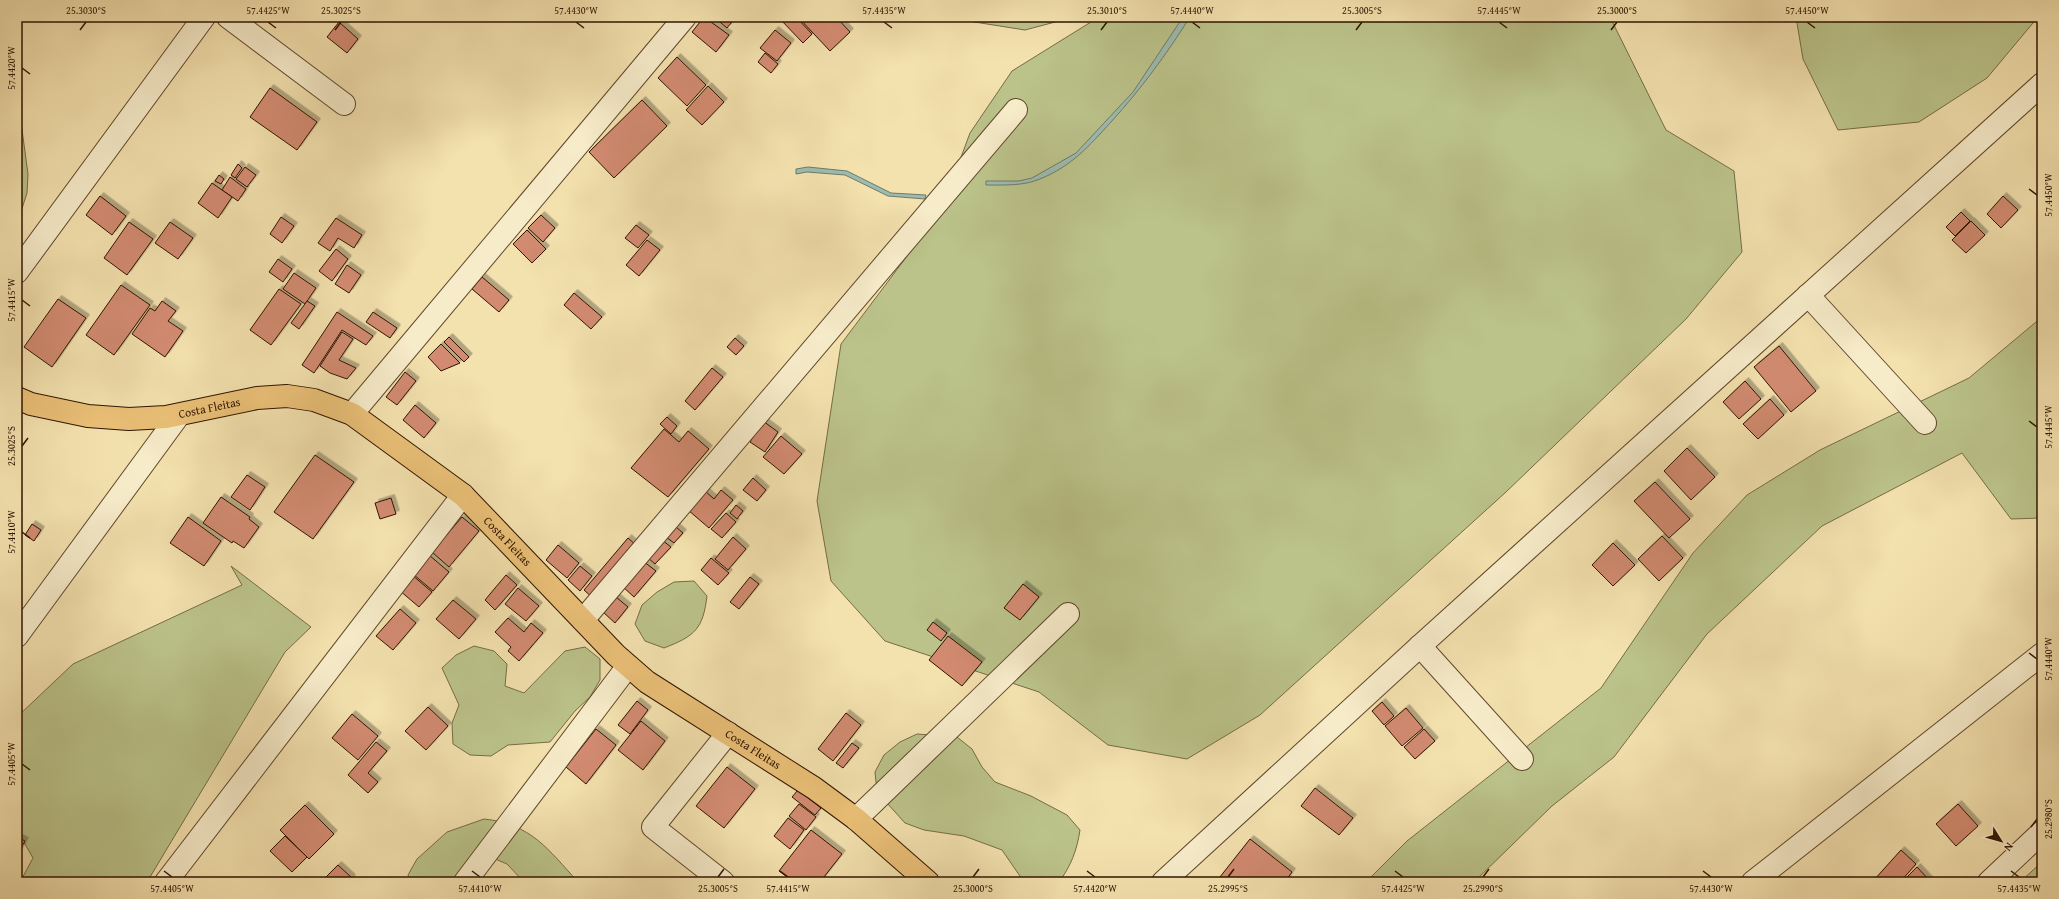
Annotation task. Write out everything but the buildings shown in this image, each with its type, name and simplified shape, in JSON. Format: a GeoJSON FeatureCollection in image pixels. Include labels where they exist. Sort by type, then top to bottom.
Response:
{"type":"FeatureCollection","features":[{"type":"Feature","properties":{"kind":"main road","name":"Costa Fleitas"},"geometry":{"type":"LineString","coordinates":[[17,398],[31,404],[88,416],[129,419],[179,414],[257,398],[287,396],[314,400],[352,414],[463,495],[628,666],[647,682],[673,700],[768,758],[856,819],[928,882]]}},
{"type":"Feature","properties":{"kind":"street"},"geometry":{"type":"LineString","coordinates":[[17,272],[204,17]]}},
{"type":"Feature","properties":{"kind":"street"},"geometry":{"type":"LineString","coordinates":[[228,17],[344,104]]}},
{"type":"Feature","properties":{"kind":"street"},"geometry":{"type":"LineString","coordinates":[[352,414],[685,17]]}},
{"type":"Feature","properties":{"kind":"street"},"geometry":{"type":"LineString","coordinates":[[1163,882],[1420,646],[2042,84]]}},
{"type":"Feature","properties":{"kind":"street"},"geometry":{"type":"LineString","coordinates":[[583,620],[1016,110]]}},
{"type":"Feature","properties":{"kind":"street"},"geometry":{"type":"LineString","coordinates":[[1808,295],[1925,423]]}},
{"type":"Feature","properties":{"kind":"street"},"geometry":{"type":"LineString","coordinates":[[17,636],[179,414]]}},
{"type":"Feature","properties":{"kind":"street"},"geometry":{"type":"LineString","coordinates":[[166,882],[463,495]]}},
{"type":"Feature","properties":{"kind":"street"},"geometry":{"type":"LineString","coordinates":[[856,819],[1068,614]]}},
{"type":"Feature","properties":{"kind":"street"},"geometry":{"type":"LineString","coordinates":[[1420,646],[1522,759]]}},
{"type":"Feature","properties":{"kind":"street"},"geometry":{"type":"LineString","coordinates":[[1753,882],[2042,654]]}},
{"type":"Feature","properties":{"kind":"street"},"geometry":{"type":"LineString","coordinates":[[465,882],[628,666]]}},
{"type":"Feature","properties":{"kind":"street"},"geometry":{"type":"LineString","coordinates":[[723,882],[653,827],[728,733]]}},
{"type":"Feature","properties":{"kind":"street"},"geometry":{"type":"LineString","coordinates":[[1989,882],[2042,832]]}},
{"type":"Feature","properties":{"kind":"green space"},"geometry":{"type":"Polygon","coordinates":[[[943,17],[1074,17],[1025,30],[943,17]]]}},
{"type":"Feature","properties":{"kind":"green space"},"geometry":{"type":"Polygon","coordinates":[[[1099,17],[1610,17],[1666,130],[1734,171],[1742,252],[1686,319],[1506,492],[1260,715],[1187,759],[1108,745],[1039,692],[885,641],[831,581],[817,501],[841,344],[941,211],[970,133],[1012,71],[1099,17]]]}},
{"type":"Feature","properties":{"kind":"green space"},"geometry":{"type":"Polygon","coordinates":[[[1796,17],[2038,17],[1987,78],[1919,122],[1838,130],[1803,59],[1796,17]]]}},
{"type":"Feature","properties":{"kind":"green space"},"geometry":{"type":"Polygon","coordinates":[[[17,93],[28,174],[27,193],[17,224],[17,93]]]}},
{"type":"Feature","properties":{"kind":"green space"},"geometry":{"type":"Polygon","coordinates":[[[2042,317],[2042,518],[2011,519],[1962,453],[1822,526],[1707,634],[1614,757],[1552,806],[1474,882],[1366,882],[1407,841],[1601,688],[1693,553],[1747,495],[1820,450],[1969,378],[2042,317]]]}},
{"type":"Feature","properties":{"kind":"green space"},"geometry":{"type":"Polygon","coordinates":[[[231,566],[311,627],[285,652],[147,882],[20,882],[33,858],[17,830],[17,717],[73,664],[242,585],[231,566]]]}},
{"type":"Feature","properties":{"kind":"green space"},"geometry":{"type":"Polygon","coordinates":[[[694,581],[707,596],[703,616],[696,630],[675,644],[664,648],[645,641],[635,624],[642,605],[657,592],[674,582],[694,581]]]}},
{"type":"Feature","properties":{"kind":"green space"},"geometry":{"type":"Polygon","coordinates":[[[474,646],[494,651],[507,664],[505,686],[524,693],[565,651],[585,647],[600,659],[600,680],[590,697],[575,711],[550,742],[508,745],[491,756],[470,755],[453,744],[452,723],[459,705],[442,668],[456,655],[474,646]]]}},
{"type":"Feature","properties":{"kind":"green space"},"geometry":{"type":"Polygon","coordinates":[[[917,734],[957,737],[972,749],[982,767],[995,782],[1031,796],[1067,815],[1080,830],[1073,858],[1059,882],[1024,882],[1002,850],[964,836],[924,830],[905,823],[877,792],[875,772],[884,755],[900,742],[917,734]]]}},
{"type":"Feature","properties":{"kind":"green space"},"geometry":{"type":"Polygon","coordinates":[[[484,819],[514,826],[526,832],[547,849],[578,882],[524,882],[507,864],[488,856],[468,863],[452,882],[410,882],[408,875],[417,859],[447,832],[484,819]]]}},
{"type":"Feature","properties":{"kind":"green space"},"geometry":{"type":"Polygon","coordinates":[[[2042,862],[2042,882],[2020,882],[2042,862]]]}},
{"type":"Feature","properties":{"kind":"shaded area"},"geometry":{"type":"Polygon","coordinates":[[[1183,17],[1190,17],[1172,45],[1133,97],[1095,139],[1071,162],[1051,174],[1027,183],[1014,185],[986,185],[986,181],[1019,181],[1032,178],[1076,153],[1133,92],[1183,17]]]}},
{"type":"Feature","properties":{"kind":"shaded area"},"geometry":{"type":"Polygon","coordinates":[[[808,167],[847,171],[891,193],[926,195],[925,199],[888,196],[845,175],[807,172],[796,174],[796,169],[808,167]]]}}]}
